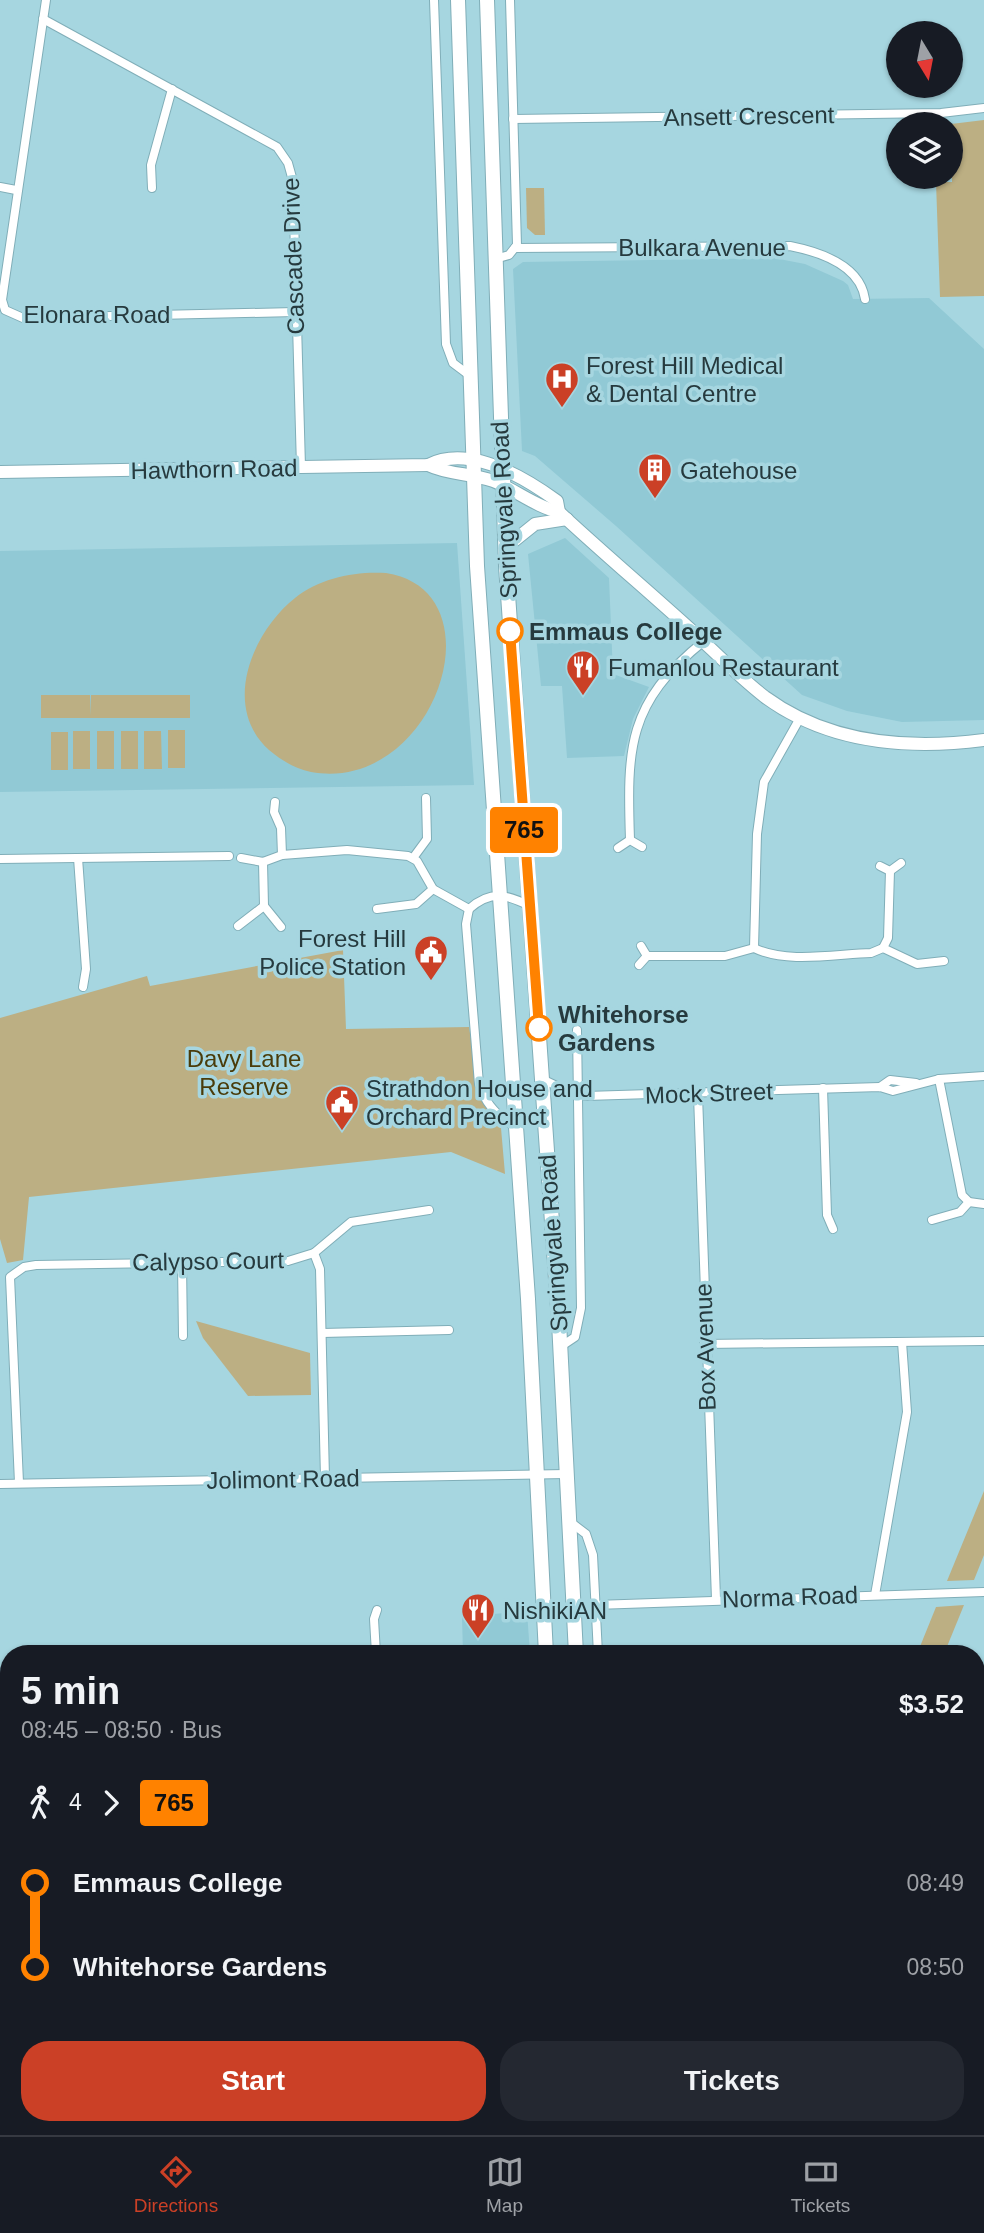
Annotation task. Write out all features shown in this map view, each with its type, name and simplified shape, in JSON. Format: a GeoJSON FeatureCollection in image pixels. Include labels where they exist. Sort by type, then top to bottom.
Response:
{"type":"FeatureCollection","features":[{"type":"Feature","properties":{"kind":"highway","name":"Springvale Road"},"geometry":{"type":"LineString","coordinates":[[458,0],[473,468],[516,1127],[546,1645]]}},
{"type":"Feature","properties":{"kind":"highway","name":"Springvale Road"},"geometry":{"type":"LineString","coordinates":[[487,0],[505,548],[560,1347],[576,1645]]}},
{"type":"Feature","properties":{"kind":"main road","name":"Hawthorn Road"},"geometry":{"type":"LineString","coordinates":[[0,472],[428,465],[438,470],[501,469],[557,501],[564,516]]}},
{"type":"Feature","properties":{"kind":"main road","name":"Hawthorn Road"},"geometry":{"type":"LineString","coordinates":[[473,468],[564,516],[760,692],[800,718],[837,733],[879,742],[916,744],[984,740]]}},
{"type":"Feature","properties":{"kind":"main road"},"geometry":{"type":"LineString","coordinates":[[505,548],[535,524],[564,516]]}},
{"type":"Feature","properties":{"kind":"street","name":"Elonara Road"},"geometry":{"type":"LineString","coordinates":[[46,0],[16,190],[2,313],[23,318],[295,312]]}},
{"type":"Feature","properties":{"kind":"street"},"geometry":{"type":"LineString","coordinates":[[434,0],[446,344],[457,369],[469,375]]}},
{"type":"Feature","properties":{"kind":"street"},"geometry":{"type":"LineString","coordinates":[[495,259],[509,255],[515,248],[510,0]]}},
{"type":"Feature","properties":{"kind":"street","name":"Cascade Drive"},"geometry":{"type":"LineString","coordinates":[[43,19],[277,147],[288,163],[293,181],[301,467]]}},
{"type":"Feature","properties":{"kind":"street"},"geometry":{"type":"LineString","coordinates":[[152,188],[151,165],[172,89]]}},
{"type":"Feature","properties":{"kind":"street","name":"Ansett Crescent"},"geometry":{"type":"LineString","coordinates":[[513,119],[941,113],[984,108]]}},
{"type":"Feature","properties":{"kind":"street"},"geometry":{"type":"LineString","coordinates":[[0,187],[16,190]]}},
{"type":"Feature","properties":{"kind":"street","name":"Bulkara Avenue"},"geometry":{"type":"LineString","coordinates":[[515,248],[790,246],[803,248],[848,268],[863,284],[865,299]]}},
{"type":"Feature","properties":{"kind":"street"},"geometry":{"type":"LineString","coordinates":[[630,840],[629,760],[638,723],[655,688],[704,641]]}},
{"type":"Feature","properties":{"kind":"street"},"geometry":{"type":"LineString","coordinates":[[754,948],[757,834],[764,782],[800,718]]}},
{"type":"Feature","properties":{"kind":"street"},"geometry":{"type":"LineString","coordinates":[[413,858],[427,839],[426,798]]}},
{"type":"Feature","properties":{"kind":"street"},"geometry":{"type":"LineString","coordinates":[[275,802],[274,812],[281,828],[282,855]]}},
{"type":"Feature","properties":{"kind":"street"},"geometry":{"type":"LineString","coordinates":[[630,840],[642,847]]}},
{"type":"Feature","properties":{"kind":"street"},"geometry":{"type":"LineString","coordinates":[[618,848],[630,840]]}},
{"type":"Feature","properties":{"kind":"street"},"geometry":{"type":"LineString","coordinates":[[241,858],[263,862],[282,855],[360,850],[413,858],[433,889],[469,909],[485,898],[500,894],[511,896],[530,906]]}},
{"type":"Feature","properties":{"kind":"street"},"geometry":{"type":"LineString","coordinates":[[0,859],[229,856]]}},
{"type":"Feature","properties":{"kind":"street"},"geometry":{"type":"LineString","coordinates":[[78,858],[86,969],[83,987]]}},
{"type":"Feature","properties":{"kind":"street"},"geometry":{"type":"LineString","coordinates":[[263,862],[264,906],[281,927]]}},
{"type":"Feature","properties":{"kind":"street"},"geometry":{"type":"LineString","coordinates":[[890,871],[901,863]]}},
{"type":"Feature","properties":{"kind":"street"},"geometry":{"type":"LineString","coordinates":[[880,866],[890,871]]}},
{"type":"Feature","properties":{"kind":"street"},"geometry":{"type":"LineString","coordinates":[[754,948],[765,954],[790,955],[871,953],[883,947],[888,938],[890,871]]}},
{"type":"Feature","properties":{"kind":"street"},"geometry":{"type":"LineString","coordinates":[[377,909],[416,904],[433,889]]}},
{"type":"Feature","properties":{"kind":"street"},"geometry":{"type":"LineString","coordinates":[[238,926],[264,906]]}},
{"type":"Feature","properties":{"kind":"street","name":"Springvale Road"},"geometry":{"type":"LineString","coordinates":[[469,909],[466,924],[479,1084],[488,1104],[504,1121],[516,1127]]}},
{"type":"Feature","properties":{"kind":"street"},"geometry":{"type":"LineString","coordinates":[[640,946],[647,956]]}},
{"type":"Feature","properties":{"kind":"street"},"geometry":{"type":"LineString","coordinates":[[883,947],[917,964],[944,961]]}},
{"type":"Feature","properties":{"kind":"street"},"geometry":{"type":"LineString","coordinates":[[639,965],[647,956],[725,956],[741,954],[754,948]]}},
{"type":"Feature","properties":{"kind":"street","name":"Springvale Road"},"geometry":{"type":"LineString","coordinates":[[560,1347],[575,1338],[580,1308],[577,1030]]}},
{"type":"Feature","properties":{"kind":"street","name":"Mock Street"},"geometry":{"type":"LineString","coordinates":[[542,1079],[578,1096],[698,1095],[880,1087],[890,1080],[916,1083],[984,1076]]}},
{"type":"Feature","properties":{"kind":"street"},"geometry":{"type":"LineString","coordinates":[[939,1079],[962,1195],[970,1202],[984,1203]]}},
{"type":"Feature","properties":{"kind":"street"},"geometry":{"type":"LineString","coordinates":[[822,1088],[827,1215],[833,1229]]}},
{"type":"Feature","properties":{"kind":"street","name":"Box Avenue"},"geometry":{"type":"LineString","coordinates":[[698,1095],[704,1344],[716,1600]]}},
{"type":"Feature","properties":{"kind":"street"},"geometry":{"type":"LineString","coordinates":[[932,1220],[960,1212],[970,1202]]}},
{"type":"Feature","properties":{"kind":"street","name":"Calypso Court"},"geometry":{"type":"LineString","coordinates":[[19,1483],[10,1277],[18,1271],[36,1265],[280,1262],[314,1253],[351,1222],[429,1210]]}},
{"type":"Feature","properties":{"kind":"street"},"geometry":{"type":"LineString","coordinates":[[314,1253],[320,1269],[325,1478]]}},
{"type":"Feature","properties":{"kind":"street"},"geometry":{"type":"LineString","coordinates":[[182,1263],[183,1336]]}},
{"type":"Feature","properties":{"kind":"street"},"geometry":{"type":"LineString","coordinates":[[322,1333],[449,1330]]}},
{"type":"Feature","properties":{"kind":"street"},"geometry":{"type":"LineString","coordinates":[[704,1344],[984,1341]]}},
{"type":"Feature","properties":{"kind":"street"},"geometry":{"type":"LineString","coordinates":[[875,1595],[907,1412],[902,1342]]}},
{"type":"Feature","properties":{"kind":"street","name":"Jolimont Road"},"geometry":{"type":"LineString","coordinates":[[0,1484],[566,1474]]}},
{"type":"Feature","properties":{"kind":"street"},"geometry":{"type":"LineString","coordinates":[[569,1521],[583,1530],[591,1546],[597,1645]]}},
{"type":"Feature","properties":{"kind":"street","name":"Norma Road"},"geometry":{"type":"LineString","coordinates":[[595,1605],[984,1592]]}},
{"type":"Feature","properties":{"kind":"street"},"geometry":{"type":"LineString","coordinates":[[375,1645],[374,1619],[377,1609]]}},
{"type":"Feature","properties":{"kind":"shaded area"},"geometry":{"type":"Polygon","coordinates":[[[774,258],[805,264],[843,281],[848,285],[853,299],[929,298],[984,349],[984,720],[902,722],[847,711],[802,695],[616,526],[535,456],[522,451],[513,269],[523,262],[774,258]]]}},
{"type":"Feature","properties":{"kind":"shaded area"},"geometry":{"type":"Polygon","coordinates":[[[565,538],[609,578],[613,674],[649,687],[633,719],[624,756],[567,758],[562,686],[541,686],[528,554],[565,538]]]}},
{"type":"Feature","properties":{"kind":"shaded area","name":"Emmaus College"},"geometry":{"type":"Polygon","coordinates":[[[457,543],[474,785],[0,792],[0,551],[457,543]]]}},
{"type":"Feature","properties":{"kind":"shaded area"},"geometry":{"type":"Polygon","coordinates":[[[527,1611],[529,1645],[463,1645],[462,1617],[527,1611]]]}},
{"type":"Feature","properties":{"kind":"green space"},"geometry":{"type":"Polygon","coordinates":[[[984,120],[984,296],[940,297],[936,189],[963,189],[963,123],[984,120]]]}},
{"type":"Feature","properties":{"kind":"green space"},"geometry":{"type":"Polygon","coordinates":[[[526,188],[544,188],[545,235],[535,235],[527,228],[526,188]]]}},
{"type":"Feature","properties":{"kind":"green space"},"geometry":{"type":"Polygon","coordinates":[[[386,573],[421,588],[441,615],[446,650],[438,688],[420,723],[391,753],[355,771],[311,772],[283,761],[269,750],[255,733],[247,713],[245,692],[255,650],[280,613],[295,598],[315,585],[338,577],[386,573]]]}},
{"type":"Feature","properties":{"kind":"green space"},"geometry":{"type":"Polygon","coordinates":[[[41,695],[90,695],[90,716],[91,695],[190,695],[190,718],[41,718],[41,695]]]}},
{"type":"Feature","properties":{"kind":"green space"},"geometry":{"type":"Polygon","coordinates":[[[168,730],[185,730],[185,768],[168,768],[168,730]]]}},
{"type":"Feature","properties":{"kind":"green space"},"geometry":{"type":"Polygon","coordinates":[[[73,731],[90,731],[90,769],[73,769],[73,731]]]}},
{"type":"Feature","properties":{"kind":"green space"},"geometry":{"type":"Polygon","coordinates":[[[97,731],[114,731],[114,769],[97,769],[97,731]]]}},
{"type":"Feature","properties":{"kind":"green space"},"geometry":{"type":"Polygon","coordinates":[[[121,731],[138,731],[138,769],[121,769],[121,731]]]}},
{"type":"Feature","properties":{"kind":"green space"},"geometry":{"type":"Polygon","coordinates":[[[144,731],[161,731],[162,769],[144,769],[144,731]]]}},
{"type":"Feature","properties":{"kind":"green space"},"geometry":{"type":"Polygon","coordinates":[[[51,732],[68,732],[68,770],[51,770],[51,732]]]}},
{"type":"Feature","properties":{"kind":"green space","name":"Davy Lane Reserve"},"geometry":{"type":"Polygon","coordinates":[[[343,950],[346,1029],[469,1027],[481,1100],[501,1128],[505,1174],[451,1152],[29,1197],[23,1260],[7,1263],[0,1239],[0,1018],[147,976],[150,986],[343,950]]]}},
{"type":"Feature","properties":{"kind":"green space"},"geometry":{"type":"Polygon","coordinates":[[[196,1321],[310,1353],[311,1395],[248,1396],[203,1338],[196,1321]]]}},
{"type":"Feature","properties":{"kind":"green space"},"geometry":{"type":"Polygon","coordinates":[[[984,1491],[984,1555],[974,1580],[947,1581],[984,1491]]]}},
{"type":"Feature","properties":{"kind":"green space"},"geometry":{"type":"Polygon","coordinates":[[[964,1605],[948,1645],[921,1645],[936,1607],[964,1605]]]}},
{"type":"Feature","properties":{"kind":"bus line","name":"765"},"geometry":{"type":"LineString","coordinates":[[510,631],[539,1028]]}},
{"type":"Feature","properties":{"kind":"place","name":"Forest Hill Medical & Dental Centre"},"geometry":{"type":"Point","coordinates":[562,409]}},
{"type":"Feature","properties":{"kind":"place","name":"Gatehouse"},"geometry":{"type":"Point","coordinates":[655,500]}},
{"type":"Feature","properties":{"kind":"place","name":"Emmaus College"},"geometry":{"type":"Point","coordinates":[510,631]}},
{"type":"Feature","properties":{"kind":"place","name":"Fumanlou Restaurant"},"geometry":{"type":"Point","coordinates":[583,697]}},
{"type":"Feature","properties":{"kind":"place","name":"Forest Hill Police Station"},"geometry":{"type":"Point","coordinates":[431,982]}},
{"type":"Feature","properties":{"kind":"place","name":"Whitehorse Gardens"},"geometry":{"type":"Point","coordinates":[539,1028]}},
{"type":"Feature","properties":{"kind":"place","name":"Strathdon House and Orchard Precinct"},"geometry":{"type":"Point","coordinates":[342,1132]}},
{"type":"Feature","properties":{"kind":"place","name":"NishikiAN"},"geometry":{"type":"Point","coordinates":[478,1640]}}]}
